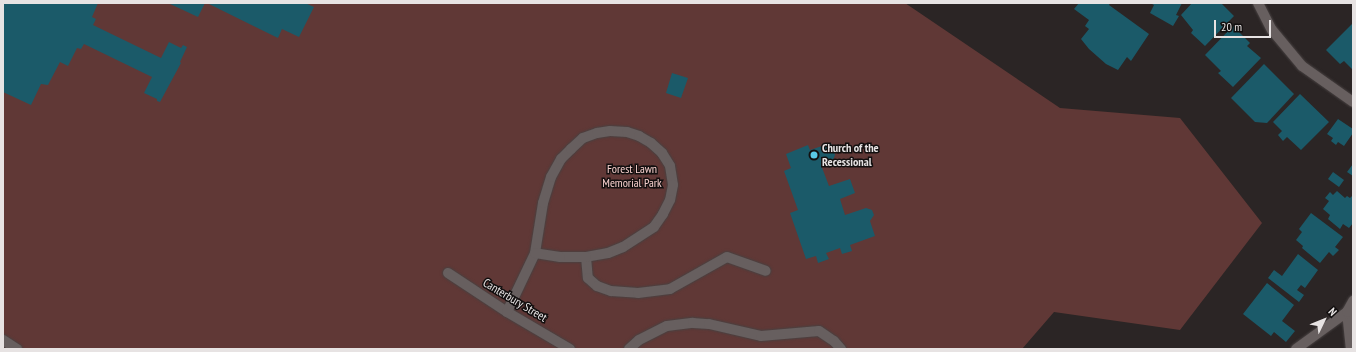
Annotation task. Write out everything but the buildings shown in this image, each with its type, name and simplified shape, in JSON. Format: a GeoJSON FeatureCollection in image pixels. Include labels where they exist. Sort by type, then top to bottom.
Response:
{"type":"FeatureCollection","features":[{"type":"Feature","properties":{"kind":"street"},"geometry":{"type":"LineString","coordinates":[[1258,3],[1272,30],[1302,66],[1353,102]]}},
{"type":"Feature","properties":{"kind":"street"},"geometry":{"type":"LineString","coordinates":[[507,312],[535,253],[543,203],[549,184],[561,159],[583,138],[597,133],[627,132],[639,136],[662,152],[670,166],[673,185],[670,200],[654,227],[643,236],[608,253],[586,257],[560,257],[535,253]]}},
{"type":"Feature","properties":{"kind":"street"},"geometry":{"type":"LineString","coordinates":[[586,257],[588,278],[597,286],[611,292],[638,293],[670,289],[727,257],[766,270]]}},
{"type":"Feature","properties":{"kind":"street","name":"Canterbury Street"},"geometry":{"type":"LineString","coordinates":[[448,273],[507,312],[570,349]]}},
{"type":"Feature","properties":{"kind":"street"},"geometry":{"type":"LineString","coordinates":[[1296,349],[1346,312],[1353,301]]}},
{"type":"Feature","properties":{"kind":"street"},"geometry":{"type":"LineString","coordinates":[[1346,312],[1351,349]]}},
{"type":"Feature","properties":{"kind":"street"},"geometry":{"type":"LineString","coordinates":[[629,349],[638,340],[666,326],[694,323],[709,324],[743,334],[761,336],[819,331],[834,341],[841,349]]}},
{"type":"Feature","properties":{"kind":"street"},"geometry":{"type":"LineString","coordinates":[[3,340],[17,349]]}},
{"type":"Feature","properties":{"kind":"green space","name":"Forest Lawn Memorial Park"},"geometry":{"type":"Polygon","coordinates":[[[3,3],[905,3],[1060,108],[1180,118],[1262,223],[1180,330],[1054,312],[1022,349],[3,349],[3,3]]]}},
{"type":"Feature","properties":{"kind":"place","name":"Church of the Recessional"},"geometry":{"type":"Point","coordinates":[814,155]}}]}
